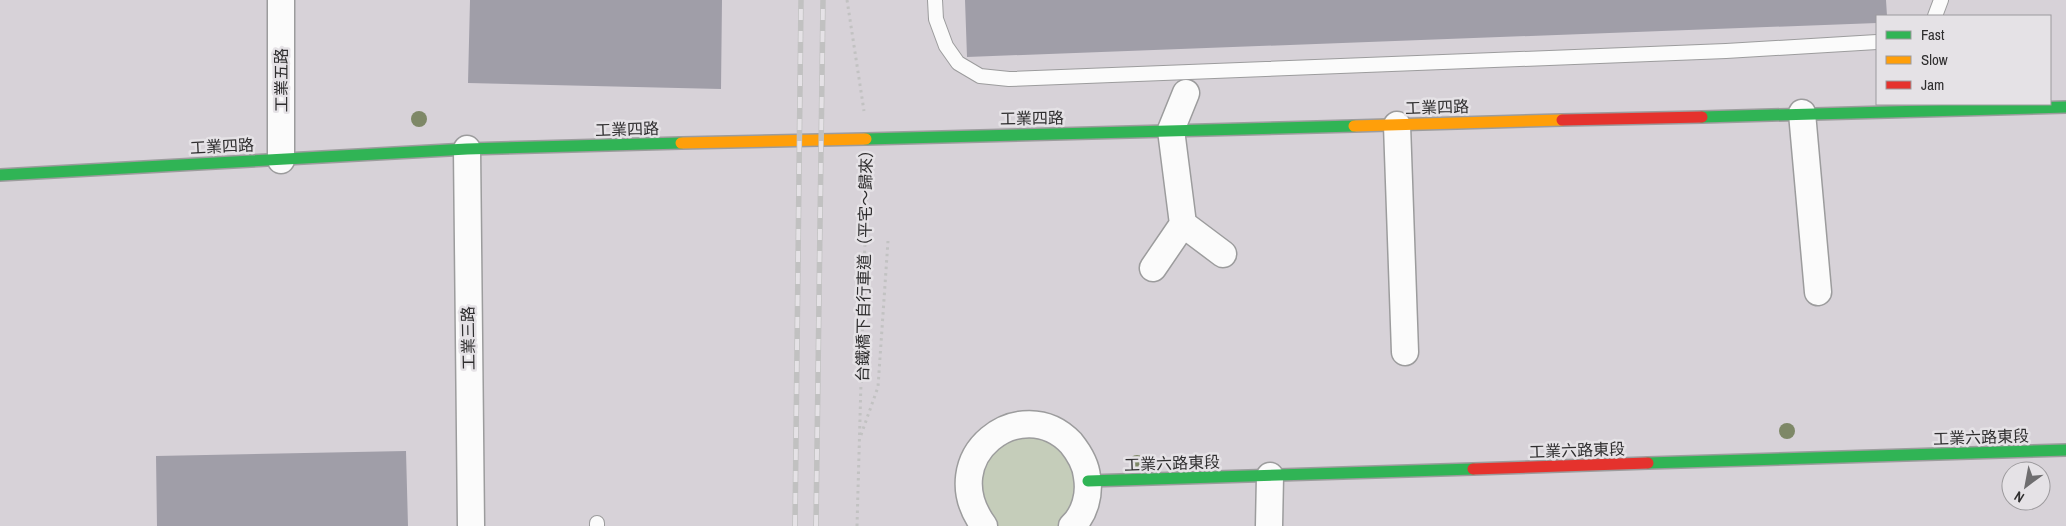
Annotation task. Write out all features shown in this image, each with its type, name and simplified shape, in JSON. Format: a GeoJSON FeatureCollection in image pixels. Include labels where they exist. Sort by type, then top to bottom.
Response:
{"type":"FeatureCollection","features":[{"type":"Feature","properties":{"kind":"street","name":"工業五路"},"geometry":{"type":"LineString","coordinates":[[281,0],[281,160]]}},
{"type":"Feature","properties":{"kind":"street"},"geometry":{"type":"LineString","coordinates":[[1154,268],[1182,224],[1172,130],[1186,93]]}},
{"type":"Feature","properties":{"kind":"street","name":"工業四路"},"geometry":{"type":"LineString","coordinates":[[0,175],[467,150],[2066,107]]}},
{"type":"Feature","properties":{"kind":"street"},"geometry":{"type":"LineString","coordinates":[[1802,113],[1818,292]]}},
{"type":"Feature","properties":{"kind":"street"},"geometry":{"type":"LineString","coordinates":[[1397,124],[1405,352]]}},
{"type":"Feature","properties":{"kind":"street","name":"工業三路"},"geometry":{"type":"LineString","coordinates":[[467,150],[471,526]]}},
{"type":"Feature","properties":{"kind":"street"},"geometry":{"type":"LineString","coordinates":[[1182,224],[1223,254]]}},
{"type":"Feature","properties":{"kind":"street"},"geometry":{"type":"LineString","coordinates":[[984,526],[974,513],[968,493],[969,473],[976,454],[989,438],[1007,428],[1027,424],[1048,428],[1064,437],[1078,451],[1086,468],[1088,482],[1085,506],[1072,526]]}},
{"type":"Feature","properties":{"kind":"street","name":"工業六路東段"},"geometry":{"type":"LineString","coordinates":[[1088,482],[2066,450]]}},
{"type":"Feature","properties":{"kind":"street"},"geometry":{"type":"LineString","coordinates":[[1269,526],[1270,476]]}},
{"type":"Feature","properties":{"kind":"lane"},"geometry":{"type":"LineString","coordinates":[[935,0],[936,19],[946,46],[958,63],[980,76],[1009,79],[1726,51],[1876,42]]}},
{"type":"Feature","properties":{"kind":"lane"},"geometry":{"type":"LineString","coordinates":[[1935,15],[1941,0]]}},
{"type":"Feature","properties":{"kind":"path","name":"台鐵橋下自行車道（平宅～歸來）"},"geometry":{"type":"LineString","coordinates":[[848,0],[868,138],[857,526]]}},
{"type":"Feature","properties":{"kind":"path"},"geometry":{"type":"LineString","coordinates":[[860,438],[878,387],[888,241]]}},
{"type":"Feature","properties":{"kind":"shaded area"},"geometry":{"type":"Polygon","coordinates":[[[0,0],[2066,0],[2066,526],[0,526],[0,0]]]}},
{"type":"Feature","properties":{"kind":"green space"},"geometry":{"type":"Polygon","coordinates":[[[1007,428],[1078,451],[1072,526],[984,526],[969,473],[1007,428]]]}},
{"type":"Feature","properties":{"kind":"building"},"geometry":{"type":"Polygon","coordinates":[[[470,0],[722,0],[721,89],[468,83],[470,0]]]}},
{"type":"Feature","properties":{"kind":"building"},"geometry":{"type":"Polygon","coordinates":[[[965,0],[1886,0],[1887,15],[1876,15],[1876,23],[967,57],[965,0]]]}},
{"type":"Feature","properties":{"kind":"building"},"geometry":{"type":"Polygon","coordinates":[[[406,451],[408,526],[157,526],[156,456],[406,451]]]}},
{"type":"Feature","properties":{"kind":"railway"},"geometry":{"type":"LineString","coordinates":[[795,526],[801,0]]}},
{"type":"Feature","properties":{"kind":"railway"},"geometry":{"type":"LineString","coordinates":[[816,526],[823,0]]}},
{"type":"Feature","properties":{"kind":"traffic: fast"},"geometry":{"type":"LineString","coordinates":[[1702,117],[2066,107]]}},
{"type":"Feature","properties":{"kind":"traffic: fast"},"geometry":{"type":"LineString","coordinates":[[866,139],[1354,126]]}},
{"type":"Feature","properties":{"kind":"traffic: fast"},"geometry":{"type":"LineString","coordinates":[[0,175],[467,149],[681,143]]}},
{"type":"Feature","properties":{"kind":"traffic: fast"},"geometry":{"type":"LineString","coordinates":[[1648,463],[2066,450]]}},
{"type":"Feature","properties":{"kind":"traffic: fast"},"geometry":{"type":"LineString","coordinates":[[1088,481],[1473,469]]}},
{"type":"Feature","properties":{"kind":"traffic: slow"},"geometry":{"type":"LineString","coordinates":[[1354,126],[1562,120]]}},
{"type":"Feature","properties":{"kind":"traffic: slow"},"geometry":{"type":"LineString","coordinates":[[681,143],[866,139]]}},
{"type":"Feature","properties":{"kind":"traffic: jam"},"geometry":{"type":"LineString","coordinates":[[1562,120],[1702,117]]}},
{"type":"Feature","properties":{"kind":"traffic: jam"},"geometry":{"type":"LineString","coordinates":[[1473,469],[1648,463]]}}]}
